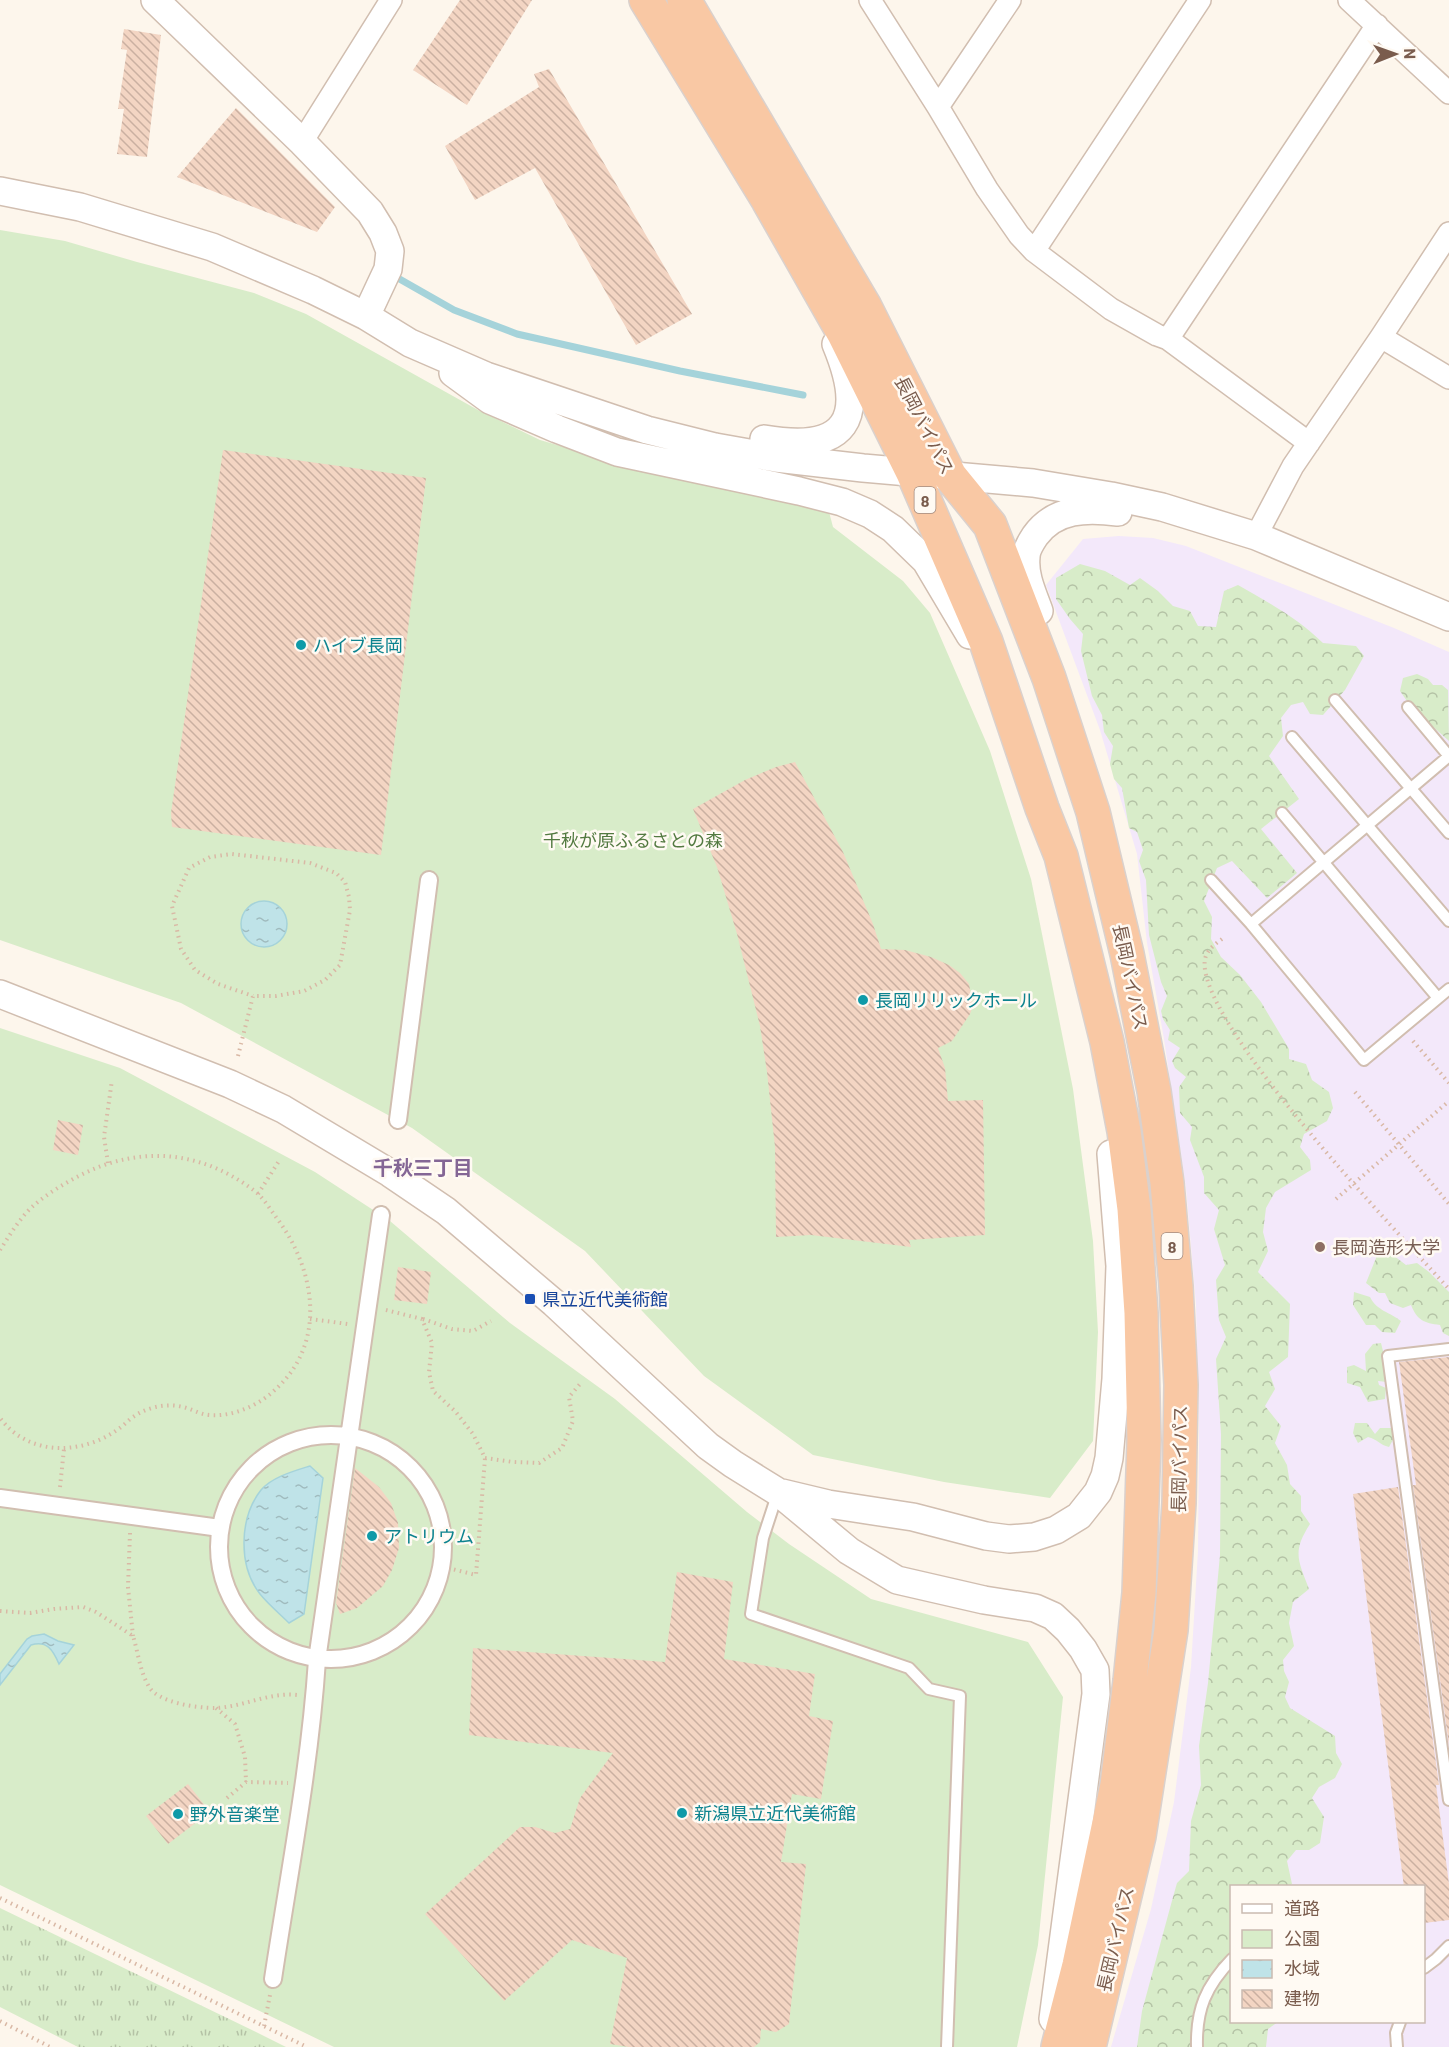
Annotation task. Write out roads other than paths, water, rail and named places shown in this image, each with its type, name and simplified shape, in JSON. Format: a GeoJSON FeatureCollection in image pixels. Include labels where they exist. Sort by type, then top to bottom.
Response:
{"type":"FeatureCollection","features":[{"type":"Feature","properties":{"kind":"highway","name":"長岡バイパス"},"geometry":{"type":"LineString","coordinates":[[646,0],[798,252],[843,332],[913,473],[986,642],[1042,808],[1061,856],[1107,1042],[1124,1131],[1134,1209],[1141,1313],[1144,1440],[1139,1593],[1117,1785],[1082,1954],[1058,2047]]}},
{"type":"Feature","properties":{"kind":"highway","name":"長岡バイパス"},"geometry":{"type":"LineString","coordinates":[[684,0],[865,307],[950,476],[990,525],[1049,678],[1093,812],[1127,954],[1154,1091],[1167,1183],[1176,1286],[1180,1397],[1179,1503],[1171,1630],[1139,1836],[1089,2047]]}},
{"type":"Feature","properties":{"kind":"street"},"geometry":{"type":"LineString","coordinates":[[155,0],[302,142],[369,212],[383,232],[390,251],[388,269],[366,316]]}},
{"type":"Feature","properties":{"kind":"street"},"geometry":{"type":"LineString","coordinates":[[302,142],[391,0]]}},
{"type":"Feature","properties":{"kind":"street"},"geometry":{"type":"LineString","coordinates":[[870,0],[987,189],[1019,235],[1034,251],[1111,309],[1156,335],[1168,339],[1309,442]]}},
{"type":"Feature","properties":{"kind":"street"},"geometry":{"type":"LineString","coordinates":[[938,107],[1010,0]]}},
{"type":"Feature","properties":{"kind":"street"},"geometry":{"type":"LineString","coordinates":[[1034,251],[1200,0]]}},
{"type":"Feature","properties":{"kind":"street"},"geometry":{"type":"LineString","coordinates":[[1349,0],[1449,93]]}},
{"type":"Feature","properties":{"kind":"street"},"geometry":{"type":"LineString","coordinates":[[1168,339],[1377,25]]}},
{"type":"Feature","properties":{"kind":"street"},"geometry":{"type":"LineString","coordinates":[[0,191],[80,207],[212,248],[313,290],[366,316],[410,343],[490,400],[617,452],[799,491],[842,502],[870,514],[892,529],[926,561],[1009,708]]}},
{"type":"Feature","properties":{"kind":"street"},"geometry":{"type":"LineString","coordinates":[[1256,536],[1281,487],[1309,442],[1449,233]]}},
{"type":"Feature","properties":{"kind":"street"},"geometry":{"type":"LineString","coordinates":[[486,376],[553,384],[687,422],[768,440],[816,441],[834,435],[846,421],[851,404],[849,382],[843,360],[798,252]]}},
{"type":"Feature","properties":{"kind":"street"},"geometry":{"type":"LineString","coordinates":[[1381,337],[1449,378]]}},
{"type":"Feature","properties":{"kind":"street"},"geometry":{"type":"LineString","coordinates":[[410,343],[486,376],[647,430],[715,447],[776,458],[1033,483],[1111,496],[1182,513],[1256,536],[1449,617]]}},
{"type":"Feature","properties":{"kind":"street"},"geometry":{"type":"LineString","coordinates":[[1093,812],[1089,756],[1027,577],[1026,556],[1031,542],[1040,530],[1059,515],[1074,510],[1093,509],[1178,523],[1449,630]]}},
{"type":"Feature","properties":{"kind":"street"},"geometry":{"type":"LineString","coordinates":[[398,1120],[429,880]]}},
{"type":"Feature","properties":{"kind":"street"},"geometry":{"type":"LineString","coordinates":[[0,994],[230,1084],[283,1109],[390,1173],[446,1210],[554,1303],[708,1446],[778,1492],[849,1551],[897,1580],[984,1600],[1035,1608],[1053,1616],[1068,1630],[1083,1649],[1095,1670],[1096,1694],[1050,2047]]}},
{"type":"Feature","properties":{"kind":"street"},"geometry":{"type":"LineString","coordinates":[[778,1492],[828,1504],[913,1517],[986,1536],[1009,1539],[1034,1537],[1056,1530],[1079,1516],[1098,1492],[1109,1458],[1116,1379],[1120,1266],[1116,1202],[1105,1102],[1107,1042]]}},
{"type":"Feature","properties":{"kind":"street"},"geometry":{"type":"LineString","coordinates":[[273,1979],[303,1784],[315,1697],[317,1660],[381,1215]]}},
{"type":"Feature","properties":{"kind":"street"},"geometry":{"type":"LineString","coordinates":[[349,1435],[380,1444],[404,1461],[422,1483],[435,1509],[441,1537],[440,1566],[432,1594],[417,1618],[397,1639],[375,1651],[345,1659],[317,1660],[290,1653],[266,1638],[234,1606],[223,1583],[219,1558],[220,1528],[228,1503],[239,1486],[266,1456],[290,1443],[312,1437],[349,1435]]}},
{"type":"Feature","properties":{"kind":"street"},"geometry":{"type":"LineString","coordinates":[[0,1498],[220,1528]]}},
{"type":"Feature","properties":{"kind":"lane"},"geometry":{"type":"LineString","coordinates":[[1335,700],[1449,833]]}},
{"type":"Feature","properties":{"kind":"lane"},"geometry":{"type":"LineString","coordinates":[[1251,924],[1449,756],[1408,707]]}},
{"type":"Feature","properties":{"kind":"lane"},"geometry":{"type":"LineString","coordinates":[[1292,736],[1449,921]]}},
{"type":"Feature","properties":{"kind":"lane"},"geometry":{"type":"LineString","coordinates":[[1282,813],[1438,998]]}},
{"type":"Feature","properties":{"kind":"lane"},"geometry":{"type":"LineString","coordinates":[[1211,880],[1251,924],[1364,1060],[1449,989]]}},
{"type":"Feature","properties":{"kind":"lane"},"geometry":{"type":"LineString","coordinates":[[1449,1349],[1388,1356],[1449,1800]]}},
{"type":"Feature","properties":{"kind":"lane"},"geometry":{"type":"LineString","coordinates":[[778,1492],[763,1538],[751,1614],[909,1668],[929,1689],[960,1696],[947,2047]]}},
{"type":"Feature","properties":{"kind":"lane"},"geometry":{"type":"LineString","coordinates":[[1425,1967],[1449,1946]]}},
{"type":"Feature","properties":{"kind":"lane"},"geometry":{"type":"LineString","coordinates":[[1197,2047],[1198,2018],[1205,1994],[1216,1975],[1230,1961]]}},
{"type":"Feature","properties":{"kind":"lane"},"geometry":{"type":"LineString","coordinates":[[1397,2047],[1396,2034],[1400,2023]]}},
{"type":"Feature","properties":{"kind":"water"},"geometry":{"type":"Polygon","coordinates":[[[264,901],[280,908],[287,924],[280,940],[264,947],[248,940],[241,924],[248,908],[264,901]]]}},
{"type":"Feature","properties":{"kind":"water"},"geometry":{"type":"Polygon","coordinates":[[[310,1466],[323,1478],[304,1614],[289,1623],[263,1598],[253,1583],[245,1556],[245,1528],[254,1501],[266,1485],[284,1475],[310,1466]]]}},
{"type":"Feature","properties":{"kind":"water"},"geometry":{"type":"Polygon","coordinates":[[[44,1634],[74,1645],[59,1664],[49,1647],[41,1644],[31,1645],[0,1685],[0,1674],[27,1639],[44,1634]]]}},
{"type":"Feature","properties":{"kind":"waterway"},"geometry":{"type":"LineString","coordinates":[[396,277],[454,310],[517,334],[680,371],[803,395]]}},
{"type":"Feature","properties":{"kind":"place","name":"ハイブ長岡"},"geometry":{"type":"Point","coordinates":[301,645]}},
{"type":"Feature","properties":{"kind":"place","name":"長岡リリックホール"},"geometry":{"type":"Point","coordinates":[863,1000]}},
{"type":"Feature","properties":{"kind":"place","name":"長岡造形大学"},"geometry":{"type":"Point","coordinates":[1320,1247]}},
{"type":"Feature","properties":{"kind":"place","name":"県立近代美術館"},"geometry":{"type":"Point","coordinates":[530,1299]}},
{"type":"Feature","properties":{"kind":"place","name":"アトリウム"},"geometry":{"type":"Point","coordinates":[372,1536]}},
{"type":"Feature","properties":{"kind":"place","name":"新潟県立近代美術館"},"geometry":{"type":"Point","coordinates":[682,1813]}},
{"type":"Feature","properties":{"kind":"place","name":"野外音楽堂"},"geometry":{"type":"Point","coordinates":[178,1814]}},
{"type":"Feature","properties":{"kind":"district","name":"千秋三丁目"},"geometry":{"type":"Point","coordinates":[423,1167]}},
{"type":"Feature","properties":{"kind":"park label","name":"千秋が原ふるさとの森"},"geometry":{"type":"Point","coordinates":[633,840]}}]}
